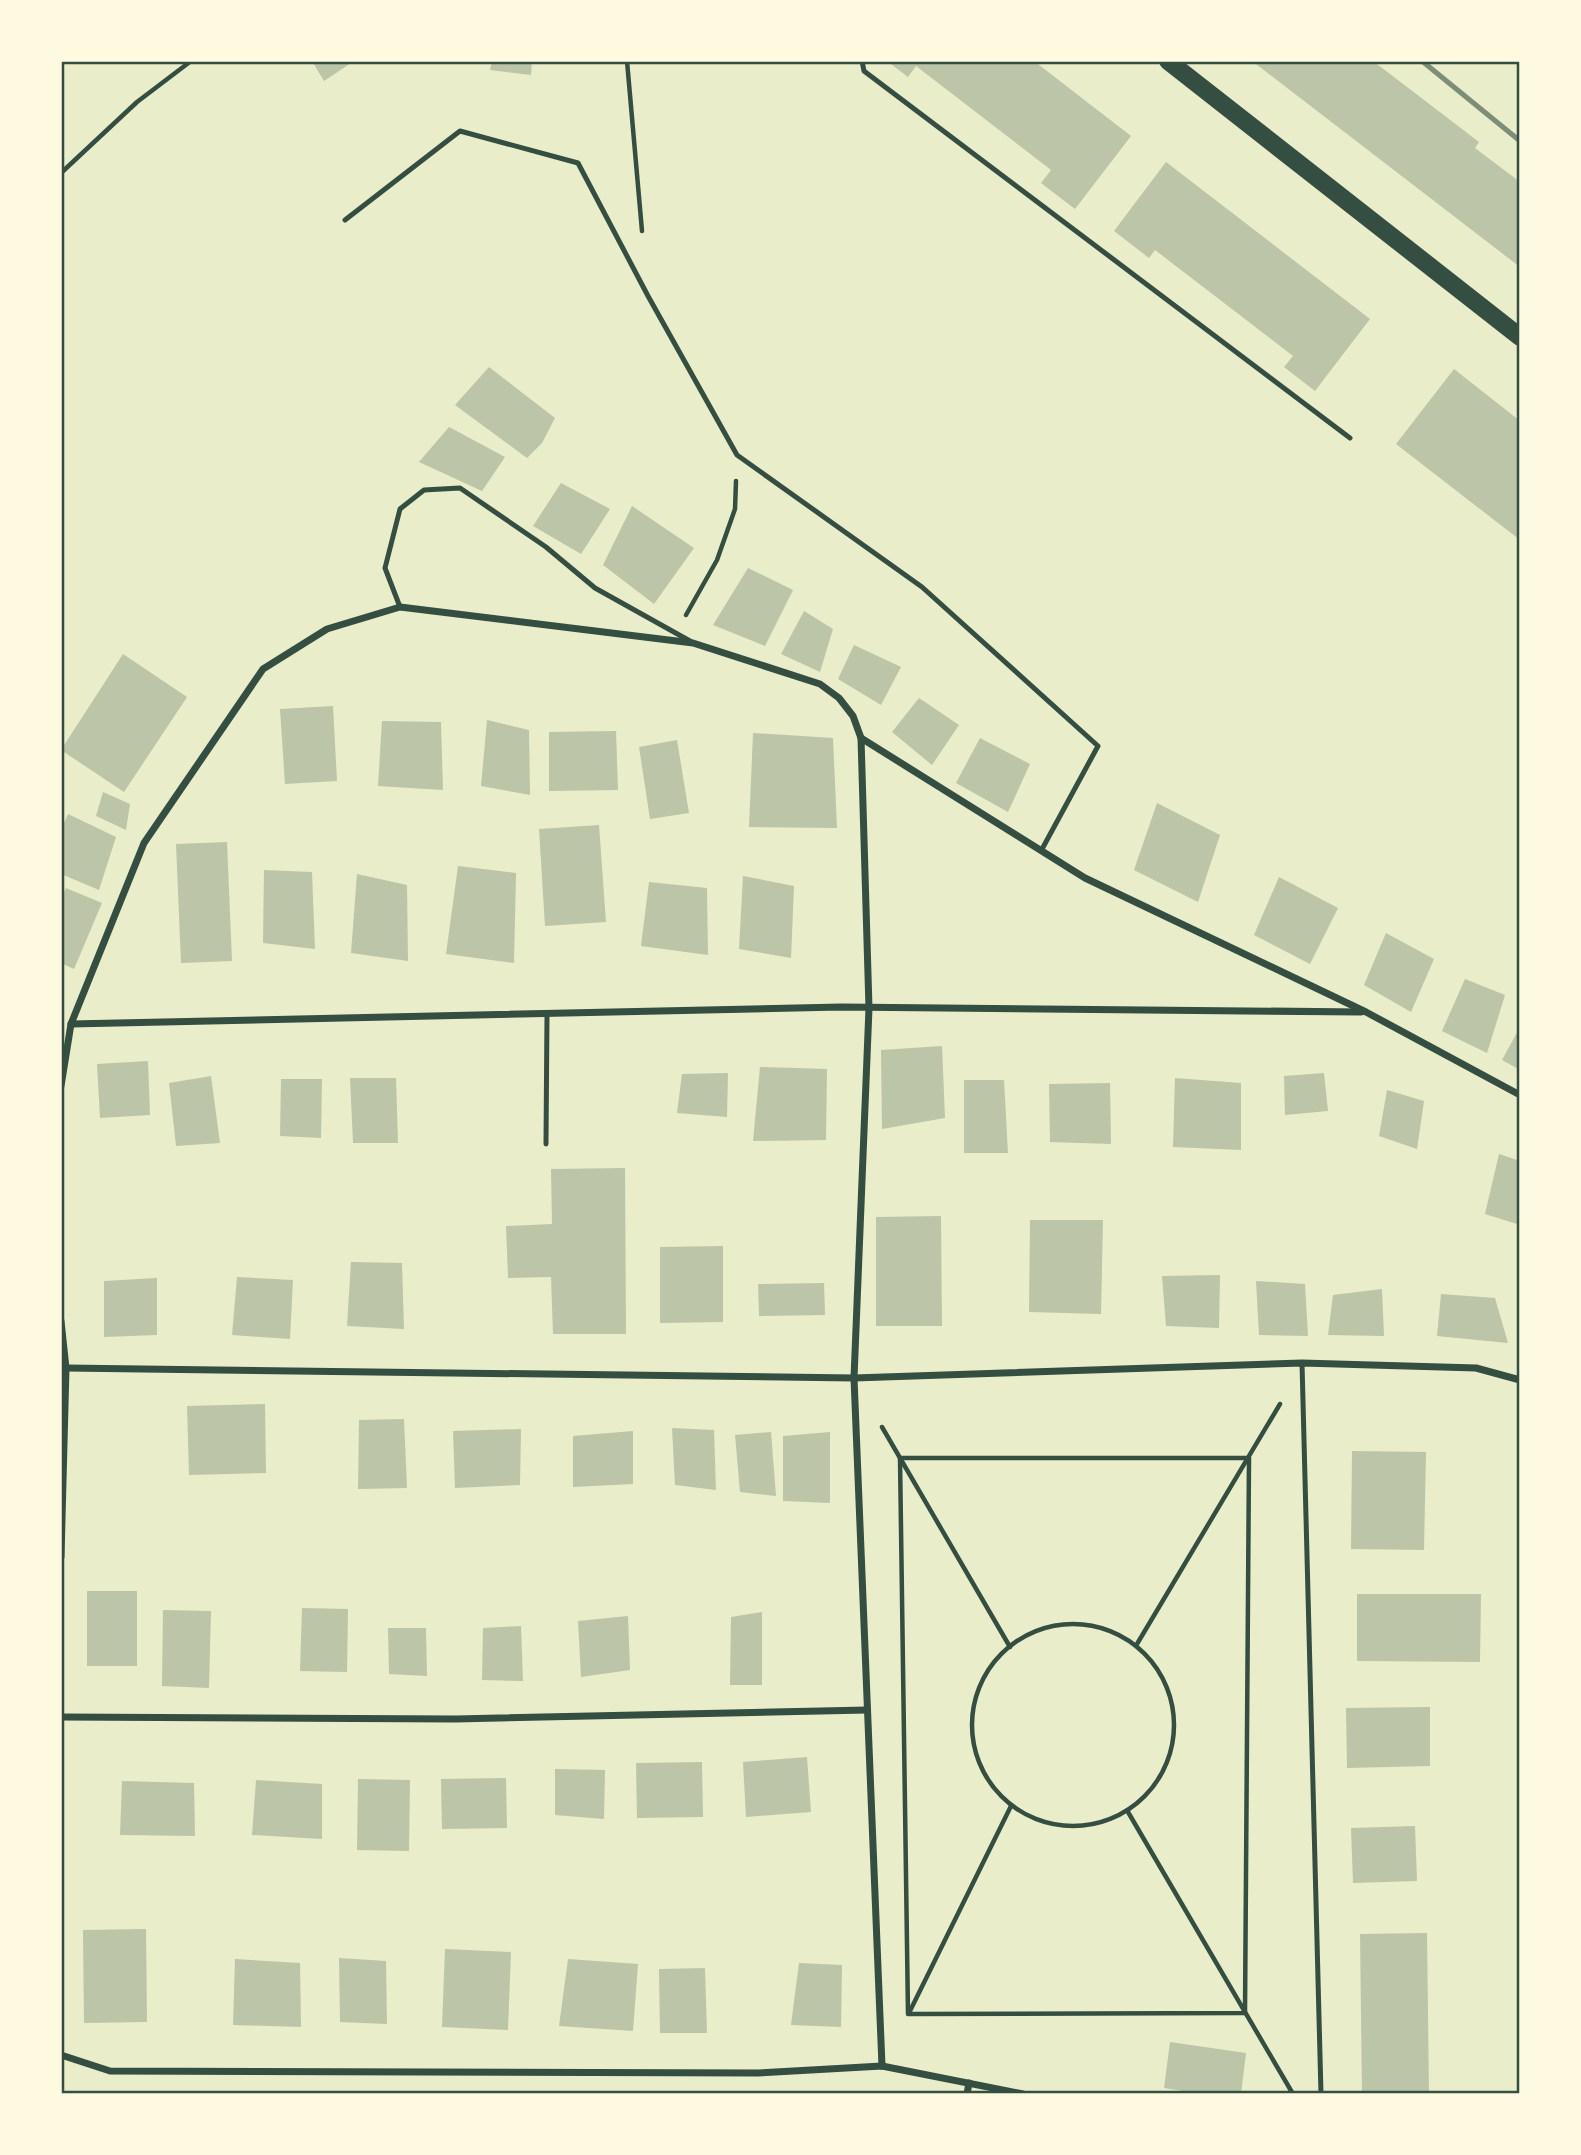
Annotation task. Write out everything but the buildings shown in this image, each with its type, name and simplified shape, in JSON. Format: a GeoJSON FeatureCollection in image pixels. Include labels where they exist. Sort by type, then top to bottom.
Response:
{"type":"FeatureCollection","features":[{"type":"Feature","properties":{"kind":"main road"},"geometry":{"type":"LineString","coordinates":[[1168,61],[1520,337]]}},
{"type":"Feature","properties":{"kind":"street"},"geometry":{"type":"LineString","coordinates":[[61,1086],[71,1024],[144,843],[263,669],[327,629],[400,607],[693,643],[820,684],[839,698],[853,716],[861,738],[869,1008],[854,1378],[882,2066]]}},
{"type":"Feature","properties":{"kind":"street"},"geometry":{"type":"LineString","coordinates":[[861,738],[1085,878],[1366,1012],[1520,1095]]}},
{"type":"Feature","properties":{"kind":"street"},"geometry":{"type":"LineString","coordinates":[[71,1024],[869,1008],[1366,1012]]}},
{"type":"Feature","properties":{"kind":"street"},"geometry":{"type":"LineString","coordinates":[[61,1321],[66,1368],[61,1556]]}},
{"type":"Feature","properties":{"kind":"street"},"geometry":{"type":"LineString","coordinates":[[66,1368],[854,1378],[1302,1363],[1476,1368],[1520,1380]]}},
{"type":"Feature","properties":{"kind":"street"},"geometry":{"type":"LineString","coordinates":[[61,1717],[456,1719],[867,1710]]}},
{"type":"Feature","properties":{"kind":"street"},"geometry":{"type":"LineString","coordinates":[[61,2054],[110,2071],[758,2073],[882,2066],[1023,2094]]}},
{"type":"Feature","properties":{"kind":"street"},"geometry":{"type":"LineString","coordinates":[[967,2094],[969,2083]]}},
{"type":"Feature","properties":{"kind":"lane"},"geometry":{"type":"LineString","coordinates":[[862,61],[864,71],[1350,438]]}},
{"type":"Feature","properties":{"kind":"lane"},"geometry":{"type":"LineString","coordinates":[[345,220],[460,131],[578,163],[737,455],[922,587],[1098,746],[1041,851]]}},
{"type":"Feature","properties":{"kind":"lane"},"geometry":{"type":"LineString","coordinates":[[400,607],[385,568],[400,509],[424,489],[460,488],[546,547],[595,588],[693,643]]}},
{"type":"Feature","properties":{"kind":"lane"},"geometry":{"type":"LineString","coordinates":[[546,1144],[547,1013]]}},
{"type":"Feature","properties":{"kind":"lane"},"geometry":{"type":"LineString","coordinates":[[1302,1363],[1321,2094]]}},
{"type":"Feature","properties":{"kind":"path"},"geometry":{"type":"LineString","coordinates":[[61,173],[137,102],[191,61]]}},
{"type":"Feature","properties":{"kind":"path"},"geometry":{"type":"LineString","coordinates":[[627,61],[643,240]]}},
{"type":"Feature","properties":{"kind":"path"},"geometry":{"type":"LineString","coordinates":[[676,633],[717,560],[735,509],[737,455]]}},
{"type":"Feature","properties":{"kind":"path"},"geometry":{"type":"LineString","coordinates":[[1137,1644],[1249,1458],[1302,1363]]}},
{"type":"Feature","properties":{"kind":"path"},"geometry":{"type":"LineString","coordinates":[[880,1424],[1010,1647]]}},
{"type":"Feature","properties":{"kind":"path"},"geometry":{"type":"LineString","coordinates":[[900,1458],[1249,1458]]}},
{"type":"Feature","properties":{"kind":"path"},"geometry":{"type":"LineString","coordinates":[[900,1458],[908,2014]]}},
{"type":"Feature","properties":{"kind":"path"},"geometry":{"type":"LineString","coordinates":[[1245,2013],[1249,1458]]}},
{"type":"Feature","properties":{"kind":"path"},"geometry":{"type":"LineString","coordinates":[[1068,1622],[1106,1627],[1137,1644],[1162,1673],[1175,1713],[1172,1753],[1154,1788],[1128,1812],[1083,1827],[1042,1823],[1011,1806],[984,1775],[972,1738],[975,1695],[993,1661],[1010,1647],[1025,1634],[1068,1622]]}},
{"type":"Feature","properties":{"kind":"path"},"geometry":{"type":"LineString","coordinates":[[882,2066],[1011,1806]]}},
{"type":"Feature","properties":{"kind":"path"},"geometry":{"type":"LineString","coordinates":[[1128,1812],[1293,2094]]}},
{"type":"Feature","properties":{"kind":"path"},"geometry":{"type":"LineString","coordinates":[[908,2014],[1245,2013]]}},
{"type":"Feature","properties":{"kind":"railway"},"geometry":{"type":"LineString","coordinates":[[1422,61],[1520,141]]}}]}
